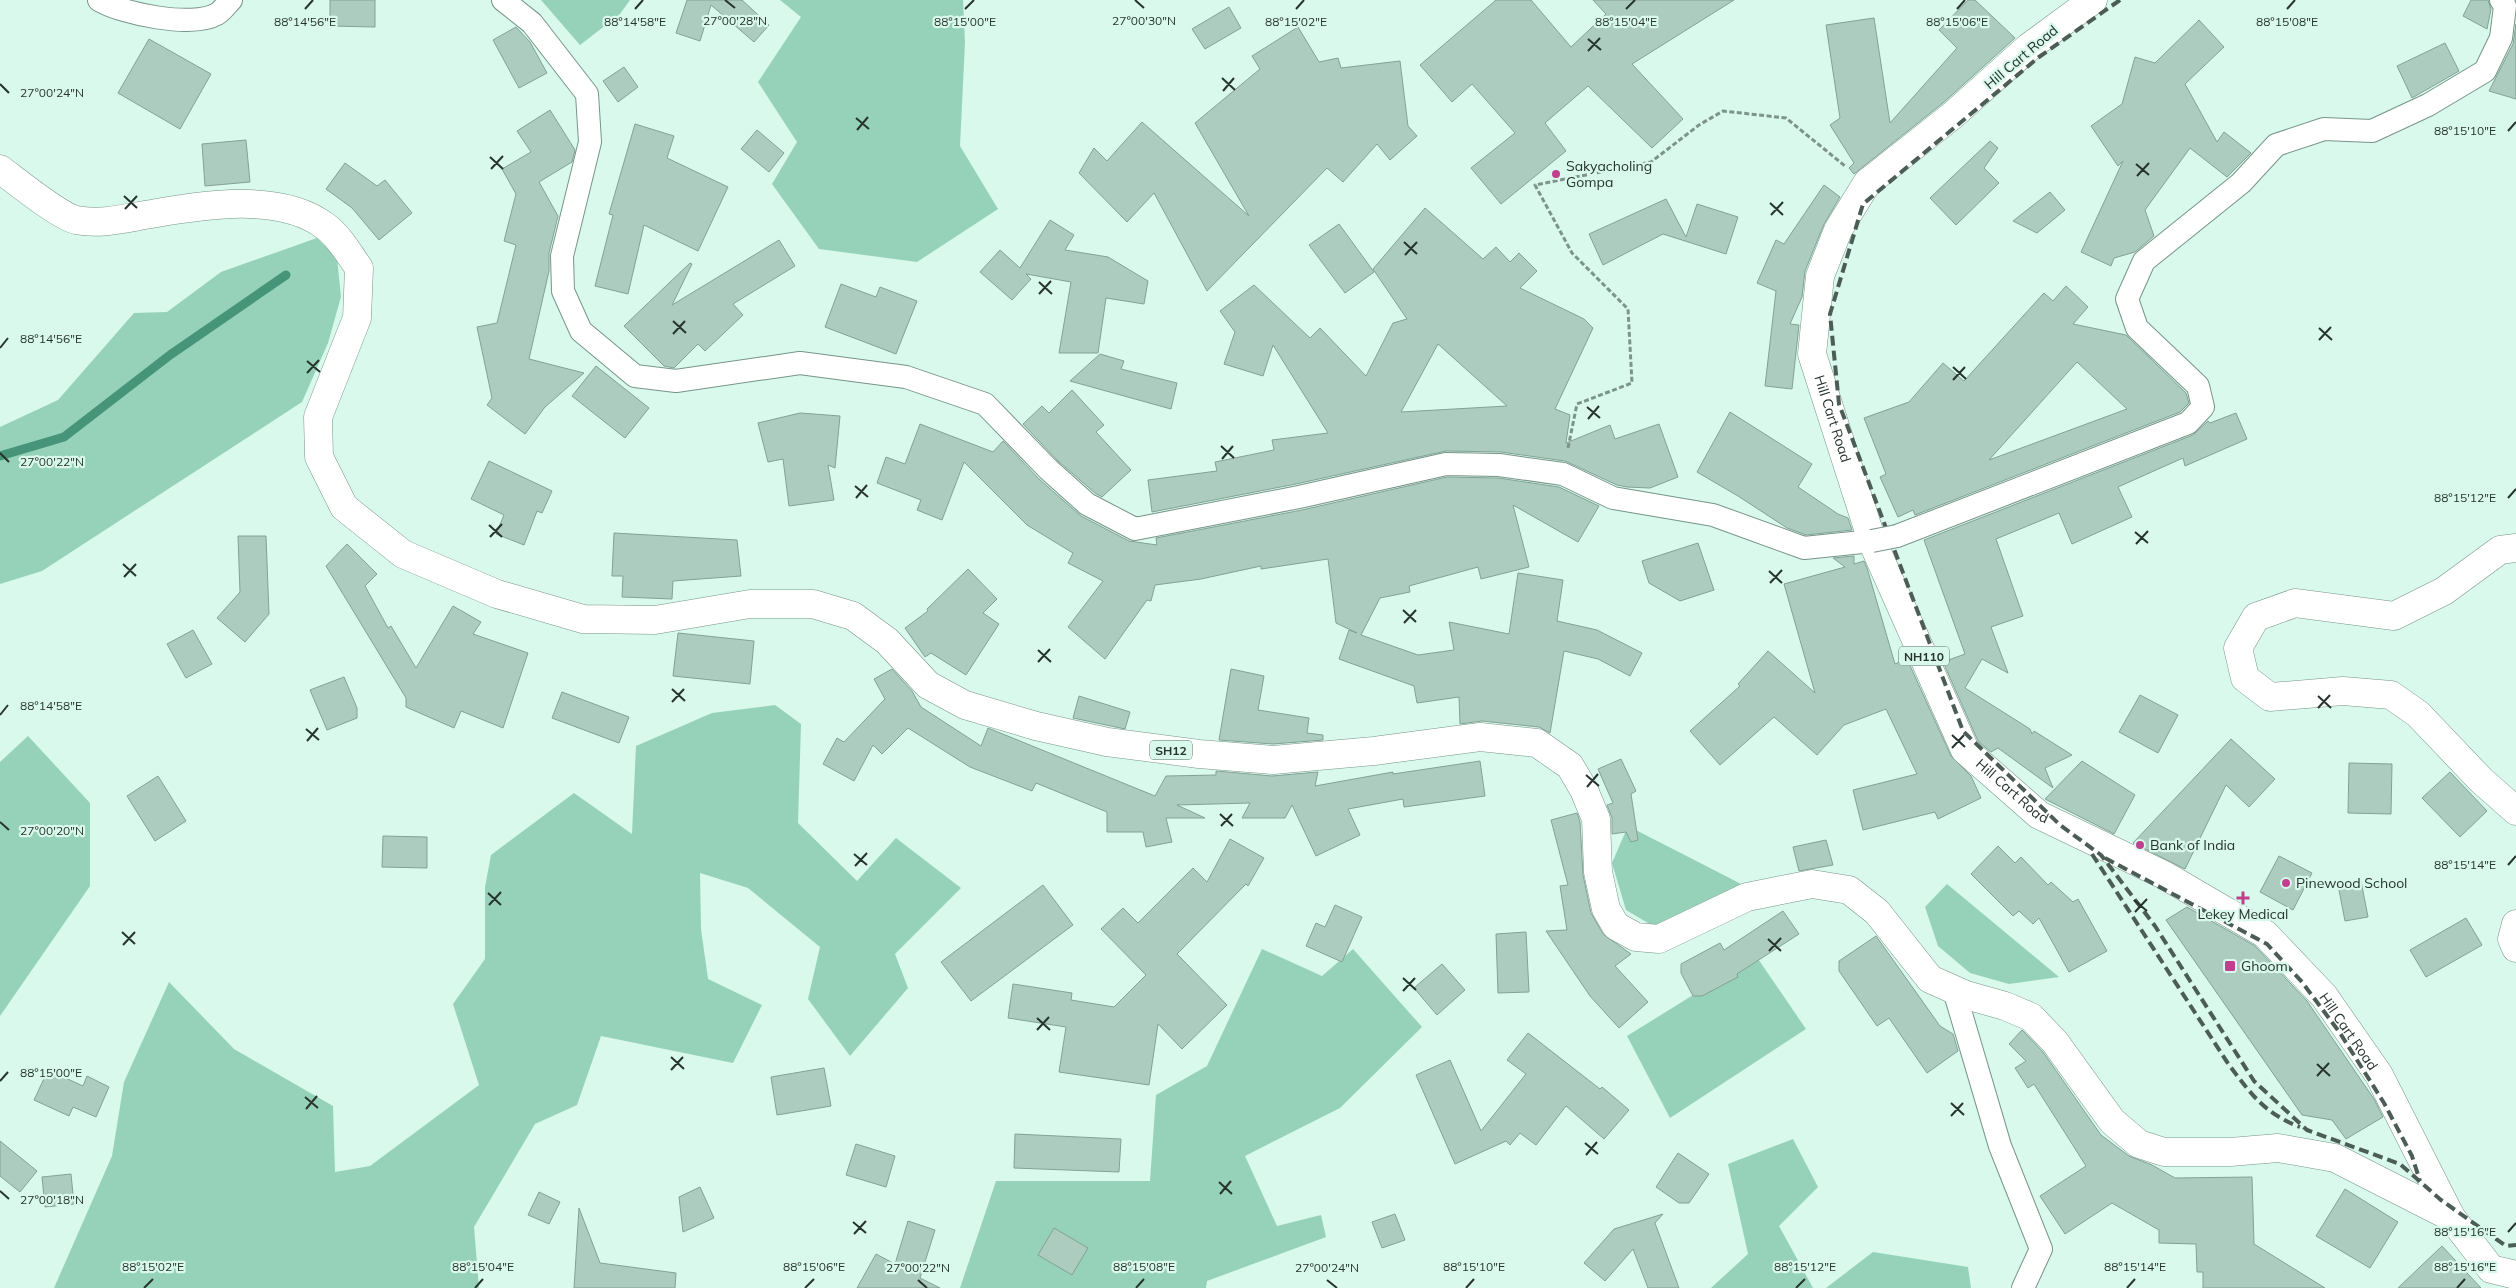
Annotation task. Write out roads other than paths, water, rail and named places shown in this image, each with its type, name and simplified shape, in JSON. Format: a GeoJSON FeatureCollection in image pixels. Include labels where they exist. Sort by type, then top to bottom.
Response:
{"type":"FeatureCollection","features":[{"type":"Feature","properties":{"kind":"main road","name":"Hill Cart Road"},"geometry":{"type":"LineString","coordinates":[[2093,0],[2029,47],[1953,116],[1867,183],[1838,230],[1820,276],[1812,354],[1885,538],[1965,750],[2039,815],[2164,875],[2265,934],[2324,996],[2379,1076],[2451,1217],[2492,1269],[2516,1275]]}},
{"type":"Feature","properties":{"kind":"main road","name":"SH12"},"geometry":{"type":"LineString","coordinates":[[0,169],[35,196],[74,220],[112,222],[151,214],[217,206],[272,205],[306,214],[326,227],[359,268],[356,318],[318,417],[319,457],[344,507],[403,554],[497,594],[583,619],[655,620],[750,604],[813,604],[853,616],[887,640],[928,685],[964,705],[1036,726],[1107,742],[1199,754],[1273,760],[1374,751],[1480,737],[1536,743],[1570,766],[1584,790],[1596,819],[1598,872],[1606,909],[1616,926],[1636,937],[1659,938],[1747,897],[1812,884],[1849,890],[1878,912],[1930,978],[1954,990],[2031,1017],[2055,1042],[2112,1121],[2139,1144],[2164,1152],[2230,1152],[2278,1148],[2335,1158],[2451,1217]]}},
{"type":"Feature","properties":{"kind":"main road"},"geometry":{"type":"LineString","coordinates":[[2516,548],[2500,550],[2444,591],[2394,616],[2295,604],[2256,617],[2238,648],[2245,678],[2270,698],[2343,691],[2391,695],[2418,714],[2481,780],[2516,811]]}},
{"type":"Feature","properties":{"kind":"main road"},"geometry":{"type":"LineString","coordinates":[[2516,924],[2512,939],[2516,948]]}},
{"type":"Feature","properties":{"kind":"street"},"geometry":{"type":"LineString","coordinates":[[99,0],[133,13],[184,22],[216,14],[231,0]]}},
{"type":"Feature","properties":{"kind":"street"},"geometry":{"type":"LineString","coordinates":[[503,0],[532,23],[587,94],[590,142],[562,256],[563,291],[581,331],[635,376],[676,381],[800,363],[906,377],[985,404],[1048,469],[1087,504],[1135,529],[1298,497],[1446,464],[1499,465],[1563,474],[1613,498],[1713,515],[1804,548],[1885,538],[2188,423],[2203,407],[2198,386],[2137,328],[2127,299],[2144,262],[2241,183],[2276,145],[2324,129],[2372,131],[2428,105],[2485,71],[2501,38],[2505,6],[2501,0]]}},
{"type":"Feature","properties":{"kind":"street"},"geometry":{"type":"LineString","coordinates":[[1954,990],[2000,1146],[2041,1249],[2023,1288]]}},
{"type":"Feature","properties":{"kind":"waterway"},"geometry":{"type":"LineString","coordinates":[[0,456],[64,437],[170,355],[286,275]]}},
{"type":"Feature","properties":{"kind":"railway"},"geometry":{"type":"LineString","coordinates":[[2120,0],[2039,57],[1863,204],[1830,314],[1839,404],[1963,731],[2060,825],[2101,855],[2155,926],[2254,1081],[2307,1130],[2400,1164],[2441,1200],[2506,1246],[2516,1245]]}},
{"type":"Feature","properties":{"kind":"railway"},"geometry":{"type":"LineString","coordinates":[[2092,854],[2229,1065],[2252,1094],[2268,1109],[2277,1116],[2300,1127]]}},
{"type":"Feature","properties":{"kind":"railway"},"geometry":{"type":"LineString","coordinates":[[2105,858],[2267,944],[2302,982],[2340,1033],[2384,1103],[2412,1156],[2420,1181]]}},
{"type":"Feature","properties":{"kind":"place","name":"Sakyacholing Gompa"},"geometry":{"type":"Point","coordinates":[1556,174]}},
{"type":"Feature","properties":{"kind":"place","name":"Bank of India"},"geometry":{"type":"Point","coordinates":[2140,845]}},
{"type":"Feature","properties":{"kind":"place","name":"Pinewood School"},"geometry":{"type":"Point","coordinates":[2286,883]}},
{"type":"Feature","properties":{"kind":"place","name":"Lekey Medical"},"geometry":{"type":"Point","coordinates":[2243,898]}},
{"type":"Feature","properties":{"kind":"place","name":"Ghoom"},"geometry":{"type":"Point","coordinates":[2230,966]}}]}
